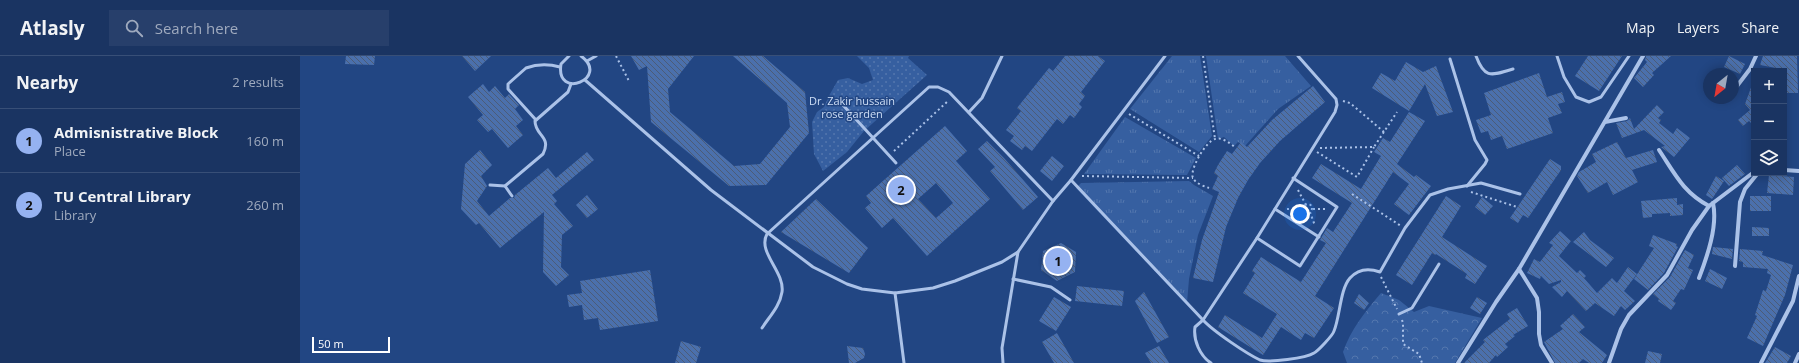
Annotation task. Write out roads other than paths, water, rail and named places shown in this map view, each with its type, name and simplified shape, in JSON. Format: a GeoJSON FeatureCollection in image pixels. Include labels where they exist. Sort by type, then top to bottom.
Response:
{"type":"FeatureCollection","features":[{"type":"Feature","properties":{"kind":"street"},"geometry":{"type":"LineString","coordinates":[[1458,363],[1496,302],[1519,269],[1643,56]]}},
{"type":"Feature","properties":{"kind":"street"},"geometry":{"type":"LineString","coordinates":[[1739,83],[1750,69],[1756,56]]}},
{"type":"Feature","properties":{"kind":"street"},"geometry":{"type":"LineString","coordinates":[[1605,122],[1626,118]]}},
{"type":"Feature","properties":{"kind":"street"},"geometry":{"type":"LineString","coordinates":[[1659,150],[1684,188],[1697,200],[1709,206]]}},
{"type":"Feature","properties":{"kind":"street"},"geometry":{"type":"LineString","coordinates":[[1787,170],[1799,171]]}},
{"type":"Feature","properties":{"kind":"street"},"geometry":{"type":"LineString","coordinates":[[1609,363],[1621,328],[1629,315],[1667,274],[1692,230],[1709,206],[1751,174]]}},
{"type":"Feature","properties":{"kind":"street"},"geometry":{"type":"LineString","coordinates":[[1735,266],[1740,202],[1745,189],[1756,176]]}},
{"type":"Feature","properties":{"kind":"street"},"geometry":{"type":"LineString","coordinates":[[1699,278],[1708,256],[1715,212],[1713,203]]}},
{"type":"Feature","properties":{"kind":"street"},"geometry":{"type":"LineString","coordinates":[[1519,269],[1537,298],[1541,345],[1552,363]]}},
{"type":"Feature","properties":{"kind":"street"},"geometry":{"type":"LineString","coordinates":[[1761,363],[1793,301],[1799,276]]}},
{"type":"Feature","properties":{"kind":"street"},"geometry":{"type":"LineString","coordinates":[[1795,363],[1799,354]]}},
{"type":"Feature","properties":{"kind":"lane"},"geometry":{"type":"LineString","coordinates":[[569,56],[563,60],[560,67],[563,79],[571,84],[581,83],[585,80],[589,72],[586,61],[581,56]]}},
{"type":"Feature","properties":{"kind":"lane"},"geometry":{"type":"LineString","coordinates":[[586,61],[596,56]]}},
{"type":"Feature","properties":{"kind":"lane"},"geometry":{"type":"LineString","coordinates":[[969,112],[987,90],[1002,56]]}},
{"type":"Feature","properties":{"kind":"lane"},"geometry":{"type":"LineString","coordinates":[[585,80],[674,160],[767,234],[813,267],[830,276],[862,289],[896,293],[933,288],[955,281],[1002,262],[1018,252],[1053,201],[1071,180],[1165,56]]}},
{"type":"Feature","properties":{"kind":"lane"},"geometry":{"type":"LineString","coordinates":[[1210,363],[1203,358],[1194,334],[1195,327],[1203,320],[1257,238],[1338,105],[1336,99],[1298,56]]}},
{"type":"Feature","properties":{"kind":"lane"},"geometry":{"type":"LineString","coordinates":[[1476,56],[1481,68],[1486,73],[1494,74],[1513,69]]}},
{"type":"Feature","properties":{"kind":"lane"},"geometry":{"type":"LineString","coordinates":[[1557,56],[1564,77],[1576,97],[1589,102],[1601,97],[1629,56]]}},
{"type":"Feature","properties":{"kind":"lane"},"geometry":{"type":"LineString","coordinates":[[1450,59],[1475,140],[1487,160],[1467,186]]}},
{"type":"Feature","properties":{"kind":"lane"},"geometry":{"type":"LineString","coordinates":[[536,120],[508,89],[508,84],[530,66],[549,64],[560,67]]}},
{"type":"Feature","properties":{"kind":"lane"},"geometry":{"type":"LineString","coordinates":[[490,185],[505,186],[543,154],[546,149],[546,143],[535,126],[536,120],[568,92],[571,84]]}},
{"type":"Feature","properties":{"kind":"lane"},"geometry":{"type":"LineString","coordinates":[[762,328],[777,305],[782,290],[780,279],[766,251],[764,242],[767,234],[929,87],[938,87],[950,92],[1053,201]]}},
{"type":"Feature","properties":{"kind":"lane"},"geometry":{"type":"LineString","coordinates":[[842,104],[896,163]]}},
{"type":"Feature","properties":{"kind":"lane"},"geometry":{"type":"LineString","coordinates":[[1257,238],[1300,266],[1336,209],[1337,207],[1292,179]]}},
{"type":"Feature","properties":{"kind":"lane"},"geometry":{"type":"LineString","coordinates":[[1071,180],[1210,328],[1261,360],[1274,362],[1314,354],[1334,332],[1340,302],[1349,279],[1361,270],[1371,269],[1380,272],[1405,228],[1430,195],[1448,188],[1481,183],[1520,194]]}},
{"type":"Feature","properties":{"kind":"lane"},"geometry":{"type":"LineString","coordinates":[[505,186],[512,196]]}},
{"type":"Feature","properties":{"kind":"lane"},"geometry":{"type":"LineString","coordinates":[[1275,209],[1319,237]]}},
{"type":"Feature","properties":{"kind":"lane"},"geometry":{"type":"LineString","coordinates":[[1003,363],[1002,348],[1018,252]]}},
{"type":"Feature","properties":{"kind":"lane"},"geometry":{"type":"LineString","coordinates":[[1399,314],[1412,308],[1439,264]]}},
{"type":"Feature","properties":{"kind":"lane"},"geometry":{"type":"LineString","coordinates":[[1013,279],[1051,287],[1070,300]]}},
{"type":"Feature","properties":{"kind":"lane"},"geometry":{"type":"LineString","coordinates":[[896,293],[904,363]]}},
{"type":"Feature","properties":{"kind":"place","name":"TU Central Library"},"geometry":{"type":"Point","coordinates":[901,190]}},
{"type":"Feature","properties":{"kind":"place","name":"Admisnistrative Block"},"geometry":{"type":"Point","coordinates":[1058,261]}},
{"type":"Feature","properties":{"kind":"park label","name":"Dr. Zakir hussain rose garden"},"geometry":{"type":"Point","coordinates":[852,107]}}]}
